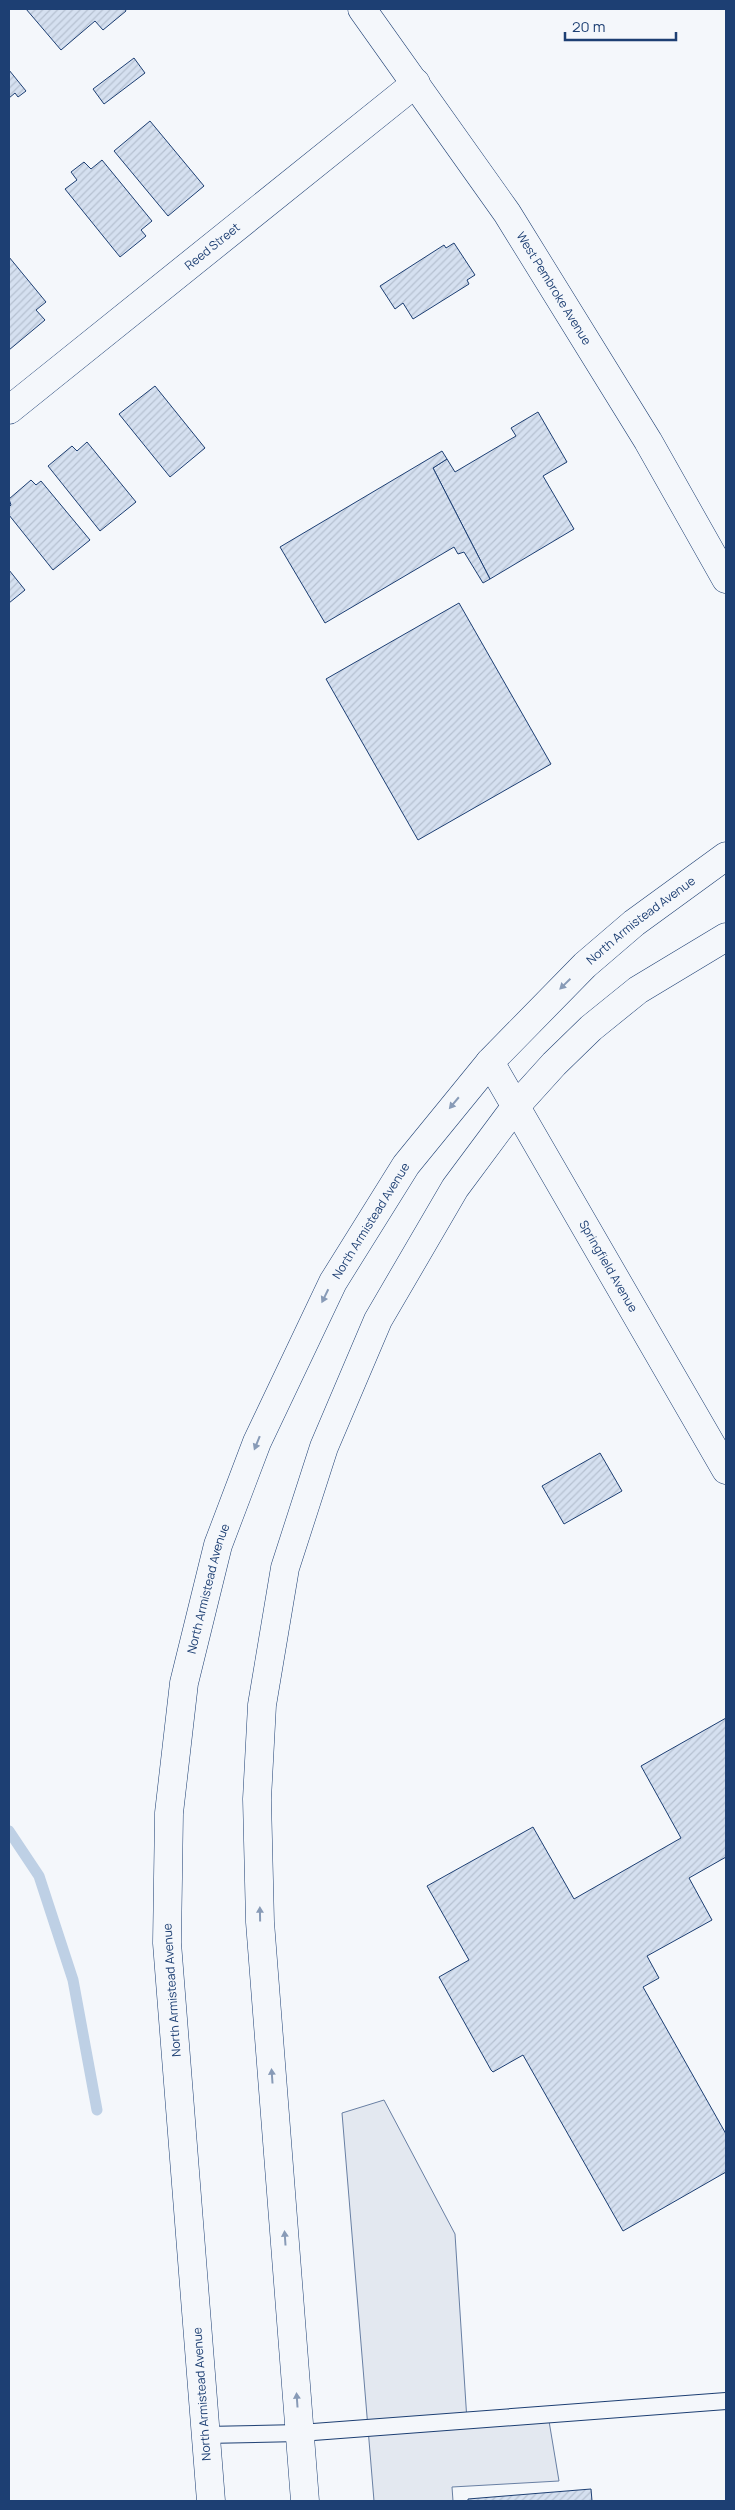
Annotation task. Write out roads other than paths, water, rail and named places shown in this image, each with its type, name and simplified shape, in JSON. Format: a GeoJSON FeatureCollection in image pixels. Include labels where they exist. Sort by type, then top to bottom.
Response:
{"type":"FeatureCollection","features":[{"type":"Feature","properties":{"kind":"main road","name":"West Pembroke Avenue"},"geometry":{"type":"LineString","coordinates":[[362,9],[507,213],[648,441],[726,579]]}},
{"type":"Feature","properties":{"kind":"main road","name":"Reed Street"},"geometry":{"type":"LineString","coordinates":[[9,410],[416,83]]}},
{"type":"Feature","properties":{"kind":"main road","name":"North Armistead Avenue"},"geometry":{"type":"LineString","coordinates":[[211,2501],[167,1943],[169,1813],[184,1682],[218,1545],[257,1442],[328,1290],[406,1165],[490,1062],[585,965],[634,922],[726,856]]}},
{"type":"Feature","properties":{"kind":"main road"},"geometry":{"type":"LineString","coordinates":[[305,2501],[260,1922],[257,1799],[262,1705],[285,1568],[324,1447],[378,1320],[456,1188],[516,1106],[554,1064],[591,1028],[638,990],[726,937]]}},
{"type":"Feature","properties":{"kind":"main road","name":"Springfield Avenue"},"geometry":{"type":"LineString","coordinates":[[490,1062],[726,1470]]}},
{"type":"Feature","properties":{"kind":"lane"},"geometry":{"type":"LineString","coordinates":[[206,2435],[300,2433],[726,2401]]}},
{"type":"Feature","properties":{"kind":"waterway"},"geometry":{"type":"LineString","coordinates":[[9,1831],[39,1876],[73,1980],[97,2110]]}}]}
